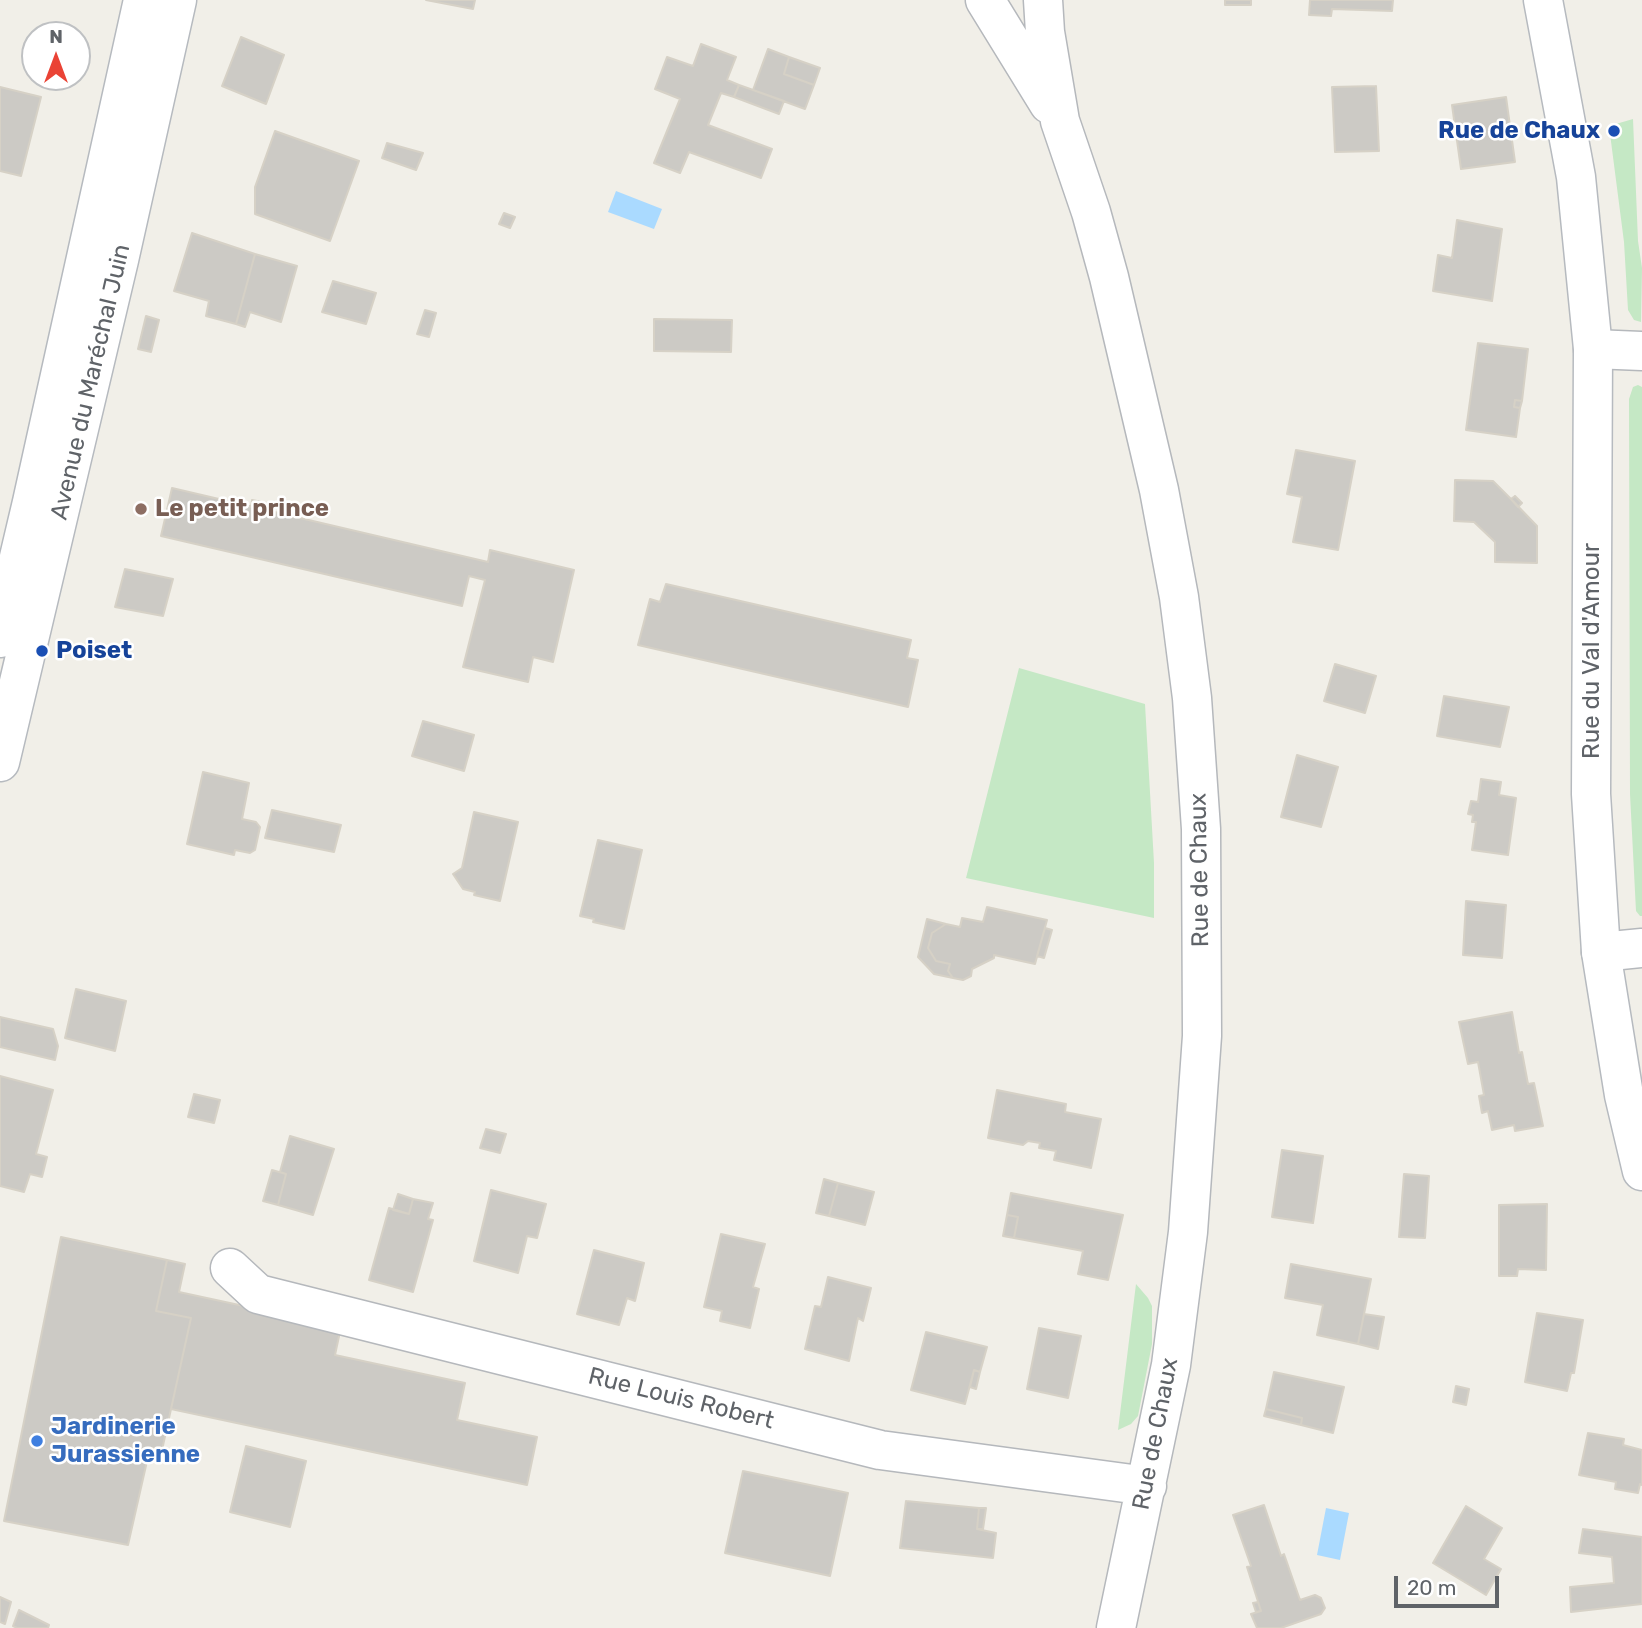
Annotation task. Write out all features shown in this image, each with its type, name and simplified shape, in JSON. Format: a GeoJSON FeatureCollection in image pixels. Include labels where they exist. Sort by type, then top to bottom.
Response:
{"type":"FeatureCollection","features":[{"type":"Feature","properties":{"kind":"street","name":"Avenue du Maréchal Juin"},"geometry":{"type":"LineString","coordinates":[[0,638],[143,0]]}},
{"type":"Feature","properties":{"kind":"street","name":"Avenue du Maréchal Juin"},"geometry":{"type":"LineString","coordinates":[[0,762],[120,260],[177,0]]}},
{"type":"Feature","properties":{"kind":"street","name":"Rue de Chaux"},"geometry":{"type":"LineString","coordinates":[[985,0],[1060,121]]}},
{"type":"Feature","properties":{"kind":"street","name":"Rue de Chaux"},"geometry":{"type":"LineString","coordinates":[[1043,0],[1045,32],[1060,121],[1091,212],[1109,277],[1159,490],[1179,597],[1200,802],[1202,1036],[1189,1219],[1171,1365],[1116,1628]]}},
{"type":"Feature","properties":{"kind":"street","name":"Rue du Val d'Amour"},"geometry":{"type":"LineString","coordinates":[[1543,0],[1576,177],[1593,349],[1591,794],[1601,952],[1624,1095],[1642,1171]]}},
{"type":"Feature","properties":{"kind":"street"},"geometry":{"type":"LineString","coordinates":[[1593,349],[1642,351]]}},
{"type":"Feature","properties":{"kind":"street"},"geometry":{"type":"LineString","coordinates":[[1601,952],[1642,948]]}},
{"type":"Feature","properties":{"kind":"street","name":"Rue Louis Robert"},"geometry":{"type":"LineString","coordinates":[[230,1268],[258,1294],[880,1450],[1147,1486]]}},
{"type":"Feature","properties":{"kind":"green space"},"geometry":{"type":"Polygon","coordinates":[[[1633,119],[1638,241],[1642,268],[1641,322],[1634,320],[1628,310],[1624,242],[1609,126],[1633,119]]]}},
{"type":"Feature","properties":{"kind":"green space"},"geometry":{"type":"Polygon","coordinates":[[[1633,387],[1642,387],[1642,916],[1636,911],[1630,794],[1629,399],[1633,387]]]}},
{"type":"Feature","properties":{"kind":"green space"},"geometry":{"type":"Polygon","coordinates":[[[1019,668],[1145,704],[1154,863],[1154,918],[966,878],[1019,668]]]}},
{"type":"Feature","properties":{"kind":"green space"},"geometry":{"type":"Polygon","coordinates":[[[1136,1284],[1152,1306],[1152,1344],[1138,1416],[1131,1424],[1118,1430],[1136,1284]]]}},
{"type":"Feature","properties":{"kind":"water"},"geometry":{"type":"Polygon","coordinates":[[[616,191],[662,209],[654,229],[608,212],[616,191]]]}},
{"type":"Feature","properties":{"kind":"water"},"geometry":{"type":"Polygon","coordinates":[[[1326,1508],[1349,1513],[1340,1560],[1317,1555],[1326,1508]]]}},
{"type":"Feature","properties":{"kind":"building"},"geometry":{"type":"Polygon","coordinates":[[[426,0],[475,0],[473,9],[426,0]]]}},
{"type":"Feature","properties":{"kind":"building"},"geometry":{"type":"Polygon","coordinates":[[[1225,0],[1251,0],[1251,5],[1225,5],[1225,0]]]}},
{"type":"Feature","properties":{"kind":"building"},"geometry":{"type":"Polygon","coordinates":[[[1310,0],[1393,0],[1392,11],[1332,9],[1331,16],[1309,15],[1310,0]]]}},
{"type":"Feature","properties":{"kind":"building"},"geometry":{"type":"Polygon","coordinates":[[[241,37],[284,55],[266,104],[222,86],[241,37]]]}},
{"type":"Feature","properties":{"kind":"building"},"geometry":{"type":"Polygon","coordinates":[[[701,44],[736,57],[727,80],[739,85],[734,97],[721,93],[708,125],[772,149],[761,178],[689,152],[680,173],[654,163],[680,99],[655,89],[667,57],[693,66],[701,44]]]}},
{"type":"Feature","properties":{"kind":"building"},"geometry":{"type":"Polygon","coordinates":[[[768,49],[789,57],[784,74],[814,85],[805,109],[753,90],[768,49]]]}},
{"type":"Feature","properties":{"kind":"building"},"geometry":{"type":"Polygon","coordinates":[[[789,57],[820,68],[814,85],[784,74],[789,57]]]}},
{"type":"Feature","properties":{"kind":"building"},"geometry":{"type":"Polygon","coordinates":[[[739,85],[784,101],[779,114],[734,97],[739,85]]]}},
{"type":"Feature","properties":{"kind":"building"},"geometry":{"type":"Polygon","coordinates":[[[1376,86],[1379,151],[1335,152],[1332,87],[1376,86]]]}},
{"type":"Feature","properties":{"kind":"building"},"geometry":{"type":"Polygon","coordinates":[[[0,87],[41,97],[21,176],[0,171],[0,87]]]}},
{"type":"Feature","properties":{"kind":"building"},"geometry":{"type":"Polygon","coordinates":[[[1506,97],[1515,162],[1461,169],[1452,105],[1506,97]]]}},
{"type":"Feature","properties":{"kind":"building"},"geometry":{"type":"Polygon","coordinates":[[[275,131],[359,161],[330,241],[255,214],[255,187],[275,131]]]}},
{"type":"Feature","properties":{"kind":"building"},"geometry":{"type":"Polygon","coordinates":[[[387,143],[423,153],[416,170],[382,158],[387,143]]]}},
{"type":"Feature","properties":{"kind":"building"},"geometry":{"type":"Polygon","coordinates":[[[504,213],[515,217],[510,228],[499,224],[504,213]]]}},
{"type":"Feature","properties":{"kind":"building"},"geometry":{"type":"Polygon","coordinates":[[[1457,220],[1502,229],[1492,301],[1433,291],[1438,255],[1452,258],[1457,220]]]}},
{"type":"Feature","properties":{"kind":"building"},"geometry":{"type":"Polygon","coordinates":[[[192,233],[255,254],[236,324],[206,316],[209,301],[174,291],[192,233]]]}},
{"type":"Feature","properties":{"kind":"building"},"geometry":{"type":"Polygon","coordinates":[[[255,254],[297,266],[281,322],[250,312],[245,327],[236,324],[255,254]]]}},
{"type":"Feature","properties":{"kind":"building"},"geometry":{"type":"Polygon","coordinates":[[[333,281],[376,293],[366,324],[322,312],[333,281]]]}},
{"type":"Feature","properties":{"kind":"building"},"geometry":{"type":"Polygon","coordinates":[[[425,310],[436,313],[429,337],[417,334],[425,310]]]}},
{"type":"Feature","properties":{"kind":"building"},"geometry":{"type":"Polygon","coordinates":[[[146,316],[159,320],[151,352],[138,349],[146,316]]]}},
{"type":"Feature","properties":{"kind":"building"},"geometry":{"type":"Polygon","coordinates":[[[654,319],[732,320],[731,352],[654,351],[654,319]]]}},
{"type":"Feature","properties":{"kind":"building"},"geometry":{"type":"Polygon","coordinates":[[[1478,343],[1528,349],[1522,401],[1515,400],[1514,407],[1520,408],[1516,437],[1466,430],[1478,343]]]}},
{"type":"Feature","properties":{"kind":"building"},"geometry":{"type":"Polygon","coordinates":[[[1515,400],[1522,401],[1520,408],[1514,407],[1515,400]]]}},
{"type":"Feature","properties":{"kind":"building"},"geometry":{"type":"Polygon","coordinates":[[[1296,450],[1355,461],[1338,550],[1293,542],[1302,497],[1287,494],[1296,450]]]}},
{"type":"Feature","properties":{"kind":"building"},"geometry":{"type":"Polygon","coordinates":[[[1455,480],[1493,481],[1511,499],[1537,526],[1537,563],[1495,562],[1495,542],[1474,522],[1454,521],[1455,480]]]}},
{"type":"Feature","properties":{"kind":"building"},"geometry":{"type":"Polygon","coordinates":[[[172,488],[488,562],[490,550],[574,570],[553,662],[533,657],[528,682],[463,667],[485,580],[469,576],[462,606],[161,536],[172,488]]]}},
{"type":"Feature","properties":{"kind":"building"},"geometry":{"type":"Polygon","coordinates":[[[1515,496],[1522,503],[1518,507],[1511,499],[1515,496]]]}},
{"type":"Feature","properties":{"kind":"building"},"geometry":{"type":"Polygon","coordinates":[[[252,500],[267,503],[265,510],[251,507],[252,500]]]}},
{"type":"Feature","properties":{"kind":"building"},"geometry":{"type":"Polygon","coordinates":[[[125,569],[173,579],[163,616],[115,607],[125,569]]]}},
{"type":"Feature","properties":{"kind":"building"},"geometry":{"type":"Polygon","coordinates":[[[666,584],[911,640],[907,658],[918,660],[908,707],[638,645],[650,599],[660,602],[666,584]]]}},
{"type":"Feature","properties":{"kind":"building"},"geometry":{"type":"Polygon","coordinates":[[[1335,664],[1376,676],[1365,713],[1324,701],[1335,664]]]}},
{"type":"Feature","properties":{"kind":"building"},"geometry":{"type":"Polygon","coordinates":[[[1444,696],[1509,707],[1500,747],[1437,736],[1444,696]]]}},
{"type":"Feature","properties":{"kind":"building"},"geometry":{"type":"Polygon","coordinates":[[[423,721],[474,735],[464,771],[412,756],[423,721]]]}},
{"type":"Feature","properties":{"kind":"building"},"geometry":{"type":"Polygon","coordinates":[[[1297,755],[1338,767],[1321,827],[1281,817],[1297,755]]]}},
{"type":"Feature","properties":{"kind":"building"},"geometry":{"type":"Polygon","coordinates":[[[203,772],[249,783],[242,819],[256,822],[260,827],[255,850],[250,853],[235,850],[234,855],[187,844],[203,772]]]}},
{"type":"Feature","properties":{"kind":"building"},"geometry":{"type":"Polygon","coordinates":[[[1481,779],[1501,782],[1499,795],[1516,798],[1508,855],[1472,850],[1476,822],[1472,822],[1473,815],[1468,814],[1471,801],[1478,802],[1481,779]]]}},
{"type":"Feature","properties":{"kind":"building"},"geometry":{"type":"Polygon","coordinates":[[[272,810],[341,825],[334,852],[265,838],[272,810]]]}},
{"type":"Feature","properties":{"kind":"building"},"geometry":{"type":"Polygon","coordinates":[[[474,812],[518,822],[500,901],[474,895],[475,892],[463,889],[453,874],[462,868],[474,812]]]}},
{"type":"Feature","properties":{"kind":"building"},"geometry":{"type":"Polygon","coordinates":[[[598,840],[642,850],[624,929],[580,916],[598,840]]]}},
{"type":"Feature","properties":{"kind":"building"},"geometry":{"type":"Polygon","coordinates":[[[1466,901],[1506,905],[1502,958],[1463,955],[1466,901]]]}},
{"type":"Feature","properties":{"kind":"building"},"geometry":{"type":"Polygon","coordinates":[[[987,907],[1047,920],[1035,964],[994,955],[994,958],[972,969],[971,976],[963,980],[953,978],[948,971],[950,964],[936,961],[928,948],[932,933],[946,924],[960,927],[962,918],[983,922],[987,907]]]}},
{"type":"Feature","properties":{"kind":"building"},"geometry":{"type":"Polygon","coordinates":[[[927,919],[946,924],[932,933],[928,948],[936,961],[950,964],[948,971],[953,978],[934,974],[918,957],[927,919]]]}},
{"type":"Feature","properties":{"kind":"building"},"geometry":{"type":"Polygon","coordinates":[[[1045,928],[1052,930],[1044,958],[1037,956],[1045,928]]]}},
{"type":"Feature","properties":{"kind":"building"},"geometry":{"type":"Polygon","coordinates":[[[76,989],[126,1001],[115,1051],[65,1038],[76,989]]]}},
{"type":"Feature","properties":{"kind":"building"},"geometry":{"type":"Polygon","coordinates":[[[1512,1012],[1519,1053],[1522,1052],[1528,1084],[1534,1083],[1543,1126],[1515,1131],[1514,1125],[1492,1130],[1488,1111],[1482,1113],[1479,1096],[1484,1095],[1478,1062],[1468,1064],[1459,1022],[1512,1012]]]}},
{"type":"Feature","properties":{"kind":"building"},"geometry":{"type":"Polygon","coordinates":[[[0,1017],[53,1029],[58,1046],[55,1060],[0,1047],[0,1017]]]}},
{"type":"Feature","properties":{"kind":"building"},"geometry":{"type":"Polygon","coordinates":[[[0,1076],[53,1090],[36,1154],[47,1157],[42,1177],[30,1174],[24,1192],[0,1186],[0,1076]]]}},
{"type":"Feature","properties":{"kind":"building"},"geometry":{"type":"Polygon","coordinates":[[[997,1090],[1066,1104],[1065,1112],[1101,1119],[1091,1168],[1054,1160],[1056,1151],[1039,1148],[1040,1143],[1028,1141],[1023,1145],[988,1138],[997,1090]]]}},
{"type":"Feature","properties":{"kind":"building"},"geometry":{"type":"Polygon","coordinates":[[[194,1094],[220,1100],[214,1123],[188,1117],[194,1094]]]}},
{"type":"Feature","properties":{"kind":"building"},"geometry":{"type":"Polygon","coordinates":[[[486,1129],[506,1134],[500,1153],[480,1148],[486,1129]]]}},
{"type":"Feature","properties":{"kind":"building"},"geometry":{"type":"Polygon","coordinates":[[[290,1136],[334,1149],[313,1215],[278,1205],[286,1174],[280,1172],[290,1136]]]}},
{"type":"Feature","properties":{"kind":"building"},"geometry":{"type":"Polygon","coordinates":[[[1282,1150],[1323,1156],[1313,1223],[1272,1217],[1282,1150]]]}},
{"type":"Feature","properties":{"kind":"building"},"geometry":{"type":"Polygon","coordinates":[[[272,1170],[286,1174],[278,1205],[263,1201],[272,1170]]]}},
{"type":"Feature","properties":{"kind":"building"},"geometry":{"type":"Polygon","coordinates":[[[1404,1174],[1429,1176],[1425,1238],[1399,1237],[1404,1174]]]}},
{"type":"Feature","properties":{"kind":"building"},"geometry":{"type":"Polygon","coordinates":[[[824,1179],[838,1183],[829,1216],[816,1213],[824,1179]]]}},
{"type":"Feature","properties":{"kind":"building"},"geometry":{"type":"Polygon","coordinates":[[[838,1183],[874,1192],[865,1225],[829,1216],[838,1183]]]}},
{"type":"Feature","properties":{"kind":"building"},"geometry":{"type":"Polygon","coordinates":[[[491,1190],[546,1204],[537,1238],[527,1236],[518,1273],[474,1261],[491,1190]]]}},
{"type":"Feature","properties":{"kind":"building"},"geometry":{"type":"Polygon","coordinates":[[[1011,1193],[1123,1215],[1108,1280],[1078,1274],[1083,1251],[1014,1238],[1018,1217],[1007,1215],[1011,1193]]]}},
{"type":"Feature","properties":{"kind":"building"},"geometry":{"type":"Polygon","coordinates":[[[398,1194],[413,1199],[409,1214],[393,1210],[398,1194]]]}},
{"type":"Feature","properties":{"kind":"building"},"geometry":{"type":"Polygon","coordinates":[[[413,1199],[433,1203],[428,1219],[433,1220],[413,1292],[369,1280],[389,1208],[409,1214],[413,1199]]]}},
{"type":"Feature","properties":{"kind":"building"},"geometry":{"type":"Polygon","coordinates":[[[1547,1204],[1546,1270],[1518,1269],[1517,1276],[1499,1276],[1499,1205],[1547,1204]]]}},
{"type":"Feature","properties":{"kind":"building"},"geometry":{"type":"Polygon","coordinates":[[[1007,1215],[1018,1217],[1014,1238],[1003,1236],[1007,1215]]]}},
{"type":"Feature","properties":{"kind":"building"},"geometry":{"type":"Polygon","coordinates":[[[721,1234],[765,1244],[753,1287],[759,1289],[750,1328],[720,1321],[722,1311],[704,1307],[721,1234]]]}},
{"type":"Feature","properties":{"kind":"building"},"geometry":{"type":"Polygon","coordinates":[[[61,1237],[167,1260],[156,1311],[191,1318],[162,1450],[150,1448],[128,1545],[4,1521],[61,1237]]]}},
{"type":"Feature","properties":{"kind":"building"},"geometry":{"type":"Polygon","coordinates":[[[594,1250],[644,1263],[635,1301],[627,1298],[619,1325],[577,1314],[594,1250]]]}},
{"type":"Feature","properties":{"kind":"building"},"geometry":{"type":"Polygon","coordinates":[[[167,1260],[185,1264],[179,1292],[341,1327],[335,1355],[465,1383],[457,1420],[537,1437],[527,1485],[171,1409],[191,1318],[156,1311],[167,1260]]]}},
{"type":"Feature","properties":{"kind":"building"},"geometry":{"type":"Polygon","coordinates":[[[1291,1264],[1371,1279],[1358,1344],[1317,1335],[1323,1305],[1285,1298],[1291,1264]]]}},
{"type":"Feature","properties":{"kind":"building"},"geometry":{"type":"Polygon","coordinates":[[[828,1277],[871,1288],[863,1321],[858,1318],[849,1361],[805,1349],[815,1306],[821,1307],[828,1277]]]}},
{"type":"Feature","properties":{"kind":"building"},"geometry":{"type":"Polygon","coordinates":[[[1537,1313],[1583,1320],[1574,1373],[1571,1373],[1567,1391],[1525,1382],[1537,1313]]]}},
{"type":"Feature","properties":{"kind":"building"},"geometry":{"type":"Polygon","coordinates":[[[1364,1314],[1384,1317],[1378,1349],[1358,1344],[1364,1314]]]}},
{"type":"Feature","properties":{"kind":"building"},"geometry":{"type":"Polygon","coordinates":[[[1039,1328],[1081,1336],[1068,1398],[1027,1389],[1039,1328]]]}},
{"type":"Feature","properties":{"kind":"building"},"geometry":{"type":"Polygon","coordinates":[[[926,1332],[987,1347],[980,1372],[974,1370],[965,1404],[911,1390],[926,1332]]]}},
{"type":"Feature","properties":{"kind":"building"},"geometry":{"type":"Polygon","coordinates":[[[974,1370],[980,1372],[976,1389],[970,1387],[974,1370]]]}},
{"type":"Feature","properties":{"kind":"building"},"geometry":{"type":"Polygon","coordinates":[[[1274,1372],[1344,1387],[1333,1433],[1301,1425],[1302,1418],[1266,1409],[1274,1372]]]}},
{"type":"Feature","properties":{"kind":"building"},"geometry":{"type":"Polygon","coordinates":[[[1456,1386],[1469,1389],[1466,1405],[1453,1402],[1456,1386]]]}},
{"type":"Feature","properties":{"kind":"building"},"geometry":{"type":"Polygon","coordinates":[[[1266,1409],[1302,1418],[1301,1425],[1264,1416],[1266,1409]]]}},
{"type":"Feature","properties":{"kind":"building"},"geometry":{"type":"Polygon","coordinates":[[[1588,1433],[1624,1439],[1623,1445],[1642,1450],[1642,1485],[1640,1484],[1638,1493],[1615,1489],[1616,1482],[1579,1475],[1588,1433]]]}},
{"type":"Feature","properties":{"kind":"building"},"geometry":{"type":"Polygon","coordinates":[[[246,1446],[306,1461],[290,1527],[230,1512],[246,1446]]]}},
{"type":"Feature","properties":{"kind":"building"},"geometry":{"type":"Polygon","coordinates":[[[743,1471],[848,1493],[830,1576],[725,1553],[743,1471]]]}},
{"type":"Feature","properties":{"kind":"building"},"geometry":{"type":"Polygon","coordinates":[[[906,1501],[979,1508],[977,1529],[996,1533],[993,1558],[900,1548],[906,1501]]]}},
{"type":"Feature","properties":{"kind":"building"},"geometry":{"type":"Polygon","coordinates":[[[1264,1505],[1281,1556],[1284,1554],[1300,1600],[1315,1595],[1321,1598],[1325,1608],[1321,1614],[1281,1628],[1257,1628],[1251,1614],[1261,1611],[1247,1567],[1251,1566],[1233,1515],[1264,1505]]]}},
{"type":"Feature","properties":{"kind":"building"},"geometry":{"type":"Polygon","coordinates":[[[1466,1506],[1502,1528],[1484,1559],[1501,1569],[1486,1595],[1433,1563],[1466,1506]]]}},
{"type":"Feature","properties":{"kind":"building"},"geometry":{"type":"Polygon","coordinates":[[[979,1508],[986,1508],[983,1529],[977,1529],[979,1508]]]}},
{"type":"Feature","properties":{"kind":"building"},"geometry":{"type":"Polygon","coordinates":[[[1583,1529],[1642,1537],[1642,1604],[1571,1612],[1570,1587],[1614,1583],[1612,1557],[1579,1553],[1583,1529]]]}},
{"type":"Feature","properties":{"kind":"building"},"geometry":{"type":"Polygon","coordinates":[[[0,1597],[11,1602],[5,1624],[0,1622],[0,1597]]]}},
{"type":"Feature","properties":{"kind":"building"},"geometry":{"type":"Polygon","coordinates":[[[1258,1602],[1261,1611],[1256,1612],[1253,1603],[1258,1602]]]}},
{"type":"Feature","properties":{"kind":"building"},"geometry":{"type":"Polygon","coordinates":[[[19,1610],[49,1625],[48,1628],[13,1626],[19,1610]]]}},
{"type":"Feature","properties":{"kind":"place","name":"Rue de Chaux"},"geometry":{"type":"Point","coordinates":[1614,131]}},
{"type":"Feature","properties":{"kind":"place","name":"Le petit prince"},"geometry":{"type":"Point","coordinates":[141,509]}},
{"type":"Feature","properties":{"kind":"place","name":"Poiset"},"geometry":{"type":"Point","coordinates":[42,651]}},
{"type":"Feature","properties":{"kind":"place","name":"Jardinerie Jurassienne"},"geometry":{"type":"Point","coordinates":[37,1441]}}]}
